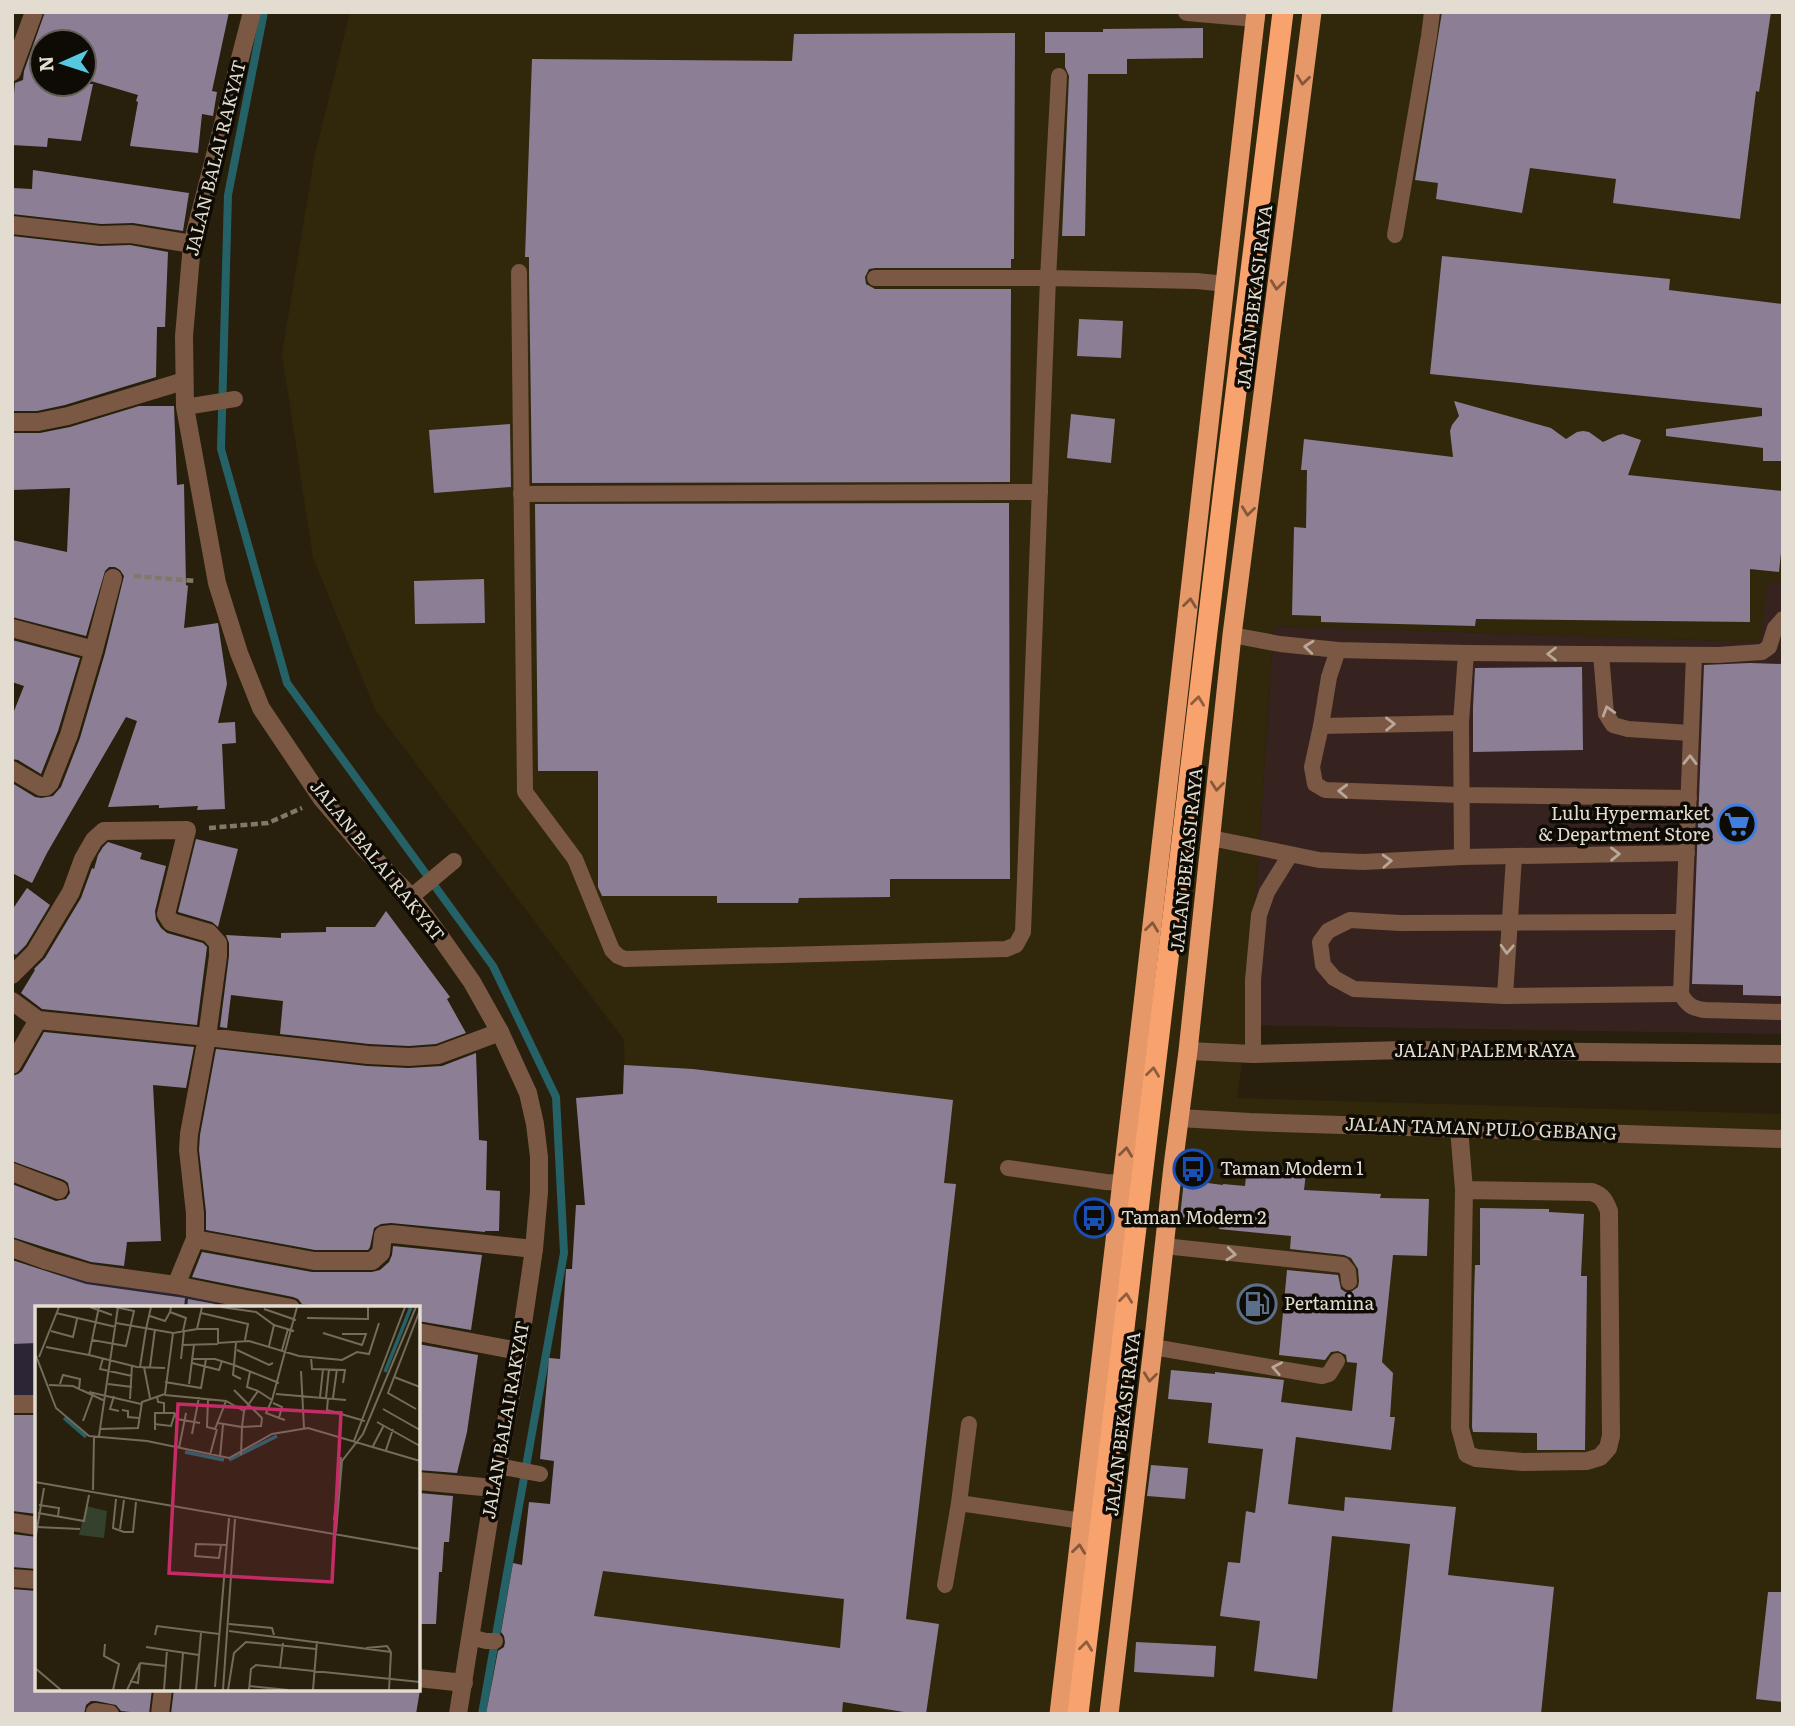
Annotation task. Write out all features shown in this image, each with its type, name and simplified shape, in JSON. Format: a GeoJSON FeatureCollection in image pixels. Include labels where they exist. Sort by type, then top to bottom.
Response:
{"type":"FeatureCollection","features":[{"type":"Feature","properties":{"kind":"highway"},"geometry":{"type":"LineString","coordinates":[[1078,1714],[1283,12]]}},
{"type":"Feature","properties":{"kind":"highway","name":"JALAN BEKASI RAYA"},"geometry":{"type":"LineString","coordinates":[[1109,1714],[1188,1051],[1232,635],[1312,12]]}},
{"type":"Feature","properties":{"kind":"highway","name":"JALAN BEKASI RAYA"},"geometry":{"type":"LineString","coordinates":[[1059,1714],[1256,15]]}},
{"type":"Feature","properties":{"kind":"highway"},"geometry":{"type":"LineString","coordinates":[[1235,204],[1286,218]]}},
{"type":"Feature","properties":{"kind":"highway"},"geometry":{"type":"LineString","coordinates":[[1175,730],[1222,738]]}},
{"type":"Feature","properties":{"kind":"highway"},"geometry":{"type":"LineString","coordinates":[[1143,1004],[1192,1010]]}},
{"type":"Feature","properties":{"kind":"street"},"geometry":{"type":"LineString","coordinates":[[12,72],[34,12]]}},
{"type":"Feature","properties":{"kind":"street","name":"JALAN BALAI RAKYAT"},"geometry":{"type":"LineString","coordinates":[[252,12],[192,244],[184,336],[184,382],[192,405],[218,583],[239,653],[261,708],[322,799],[363,847],[415,893],[500,1032],[528,1093],[539,1157],[534,1249],[519,1351],[507,1468],[494,1488],[484,1639],[464,1683],[458,1714]]}},
{"type":"Feature","properties":{"kind":"street"},"geometry":{"type":"LineString","coordinates":[[1187,12],[1256,15]]}},
{"type":"Feature","properties":{"kind":"street"},"geometry":{"type":"LineString","coordinates":[[12,225],[101,235],[131,234],[192,244]]}},
{"type":"Feature","properties":{"kind":"street"},"geometry":{"type":"LineString","coordinates":[[12,422],[38,422],[68,416],[184,382]]}},
{"type":"Feature","properties":{"kind":"street"},"geometry":{"type":"LineString","coordinates":[[12,770],[41,787],[50,783],[69,735],[113,578]]}},
{"type":"Feature","properties":{"kind":"street"},"geometry":{"type":"LineString","coordinates":[[12,628],[94,650]]}},
{"type":"Feature","properties":{"kind":"street"},"geometry":{"type":"LineString","coordinates":[[12,975],[35,952],[71,892],[83,859],[94,840],[104,831],[187,830],[166,914],[171,922],[209,933],[218,943],[218,956],[189,1134],[195,1239],[176,1286]]}},
{"type":"Feature","properties":{"kind":"street"},"geometry":{"type":"LineString","coordinates":[[12,1001],[38,1020],[368,1055],[438,1055],[500,1032]]}},
{"type":"Feature","properties":{"kind":"street"},"geometry":{"type":"LineString","coordinates":[[12,1065],[38,1020]]}},
{"type":"Feature","properties":{"kind":"street","name":"JALAN PALEM RAYA"},"geometry":{"type":"LineString","coordinates":[[1188,1051],[1253,1054],[1405,1050],[1783,1054]]}},
{"type":"Feature","properties":{"kind":"street","name":"JALAN TAMAN PULO GEBANG"},"geometry":{"type":"LineString","coordinates":[[1179,1118],[1783,1139]]}},
{"type":"Feature","properties":{"kind":"street"},"geometry":{"type":"LineString","coordinates":[[1459,1128],[1464,1190],[1460,1428],[1467,1454],[1476,1458],[1523,1462],[1587,1461],[1600,1457],[1608,1448],[1611,1436],[1609,1211],[1605,1199],[1592,1192],[1464,1190]]}},
{"type":"Feature","properties":{"kind":"street"},"geometry":{"type":"LineString","coordinates":[[12,1172],[59,1190]]}},
{"type":"Feature","properties":{"kind":"street"},"geometry":{"type":"LineString","coordinates":[[195,1239],[314,1261],[372,1261],[381,1253],[383,1235],[392,1234],[534,1249]]}},
{"type":"Feature","properties":{"kind":"street"},"geometry":{"type":"LineString","coordinates":[[12,1248],[89,1273],[176,1286],[239,1303],[270,1306]]}},
{"type":"Feature","properties":{"kind":"street"},"geometry":{"type":"LineString","coordinates":[[420,1332],[519,1351]]}},
{"type":"Feature","properties":{"kind":"street"},"geometry":{"type":"LineString","coordinates":[[12,1404],[35,1404]]}},
{"type":"Feature","properties":{"kind":"street"},"geometry":{"type":"LineString","coordinates":[[420,1481],[494,1488]]}},
{"type":"Feature","properties":{"kind":"street"},"geometry":{"type":"LineString","coordinates":[[12,1522],[35,1526]]}},
{"type":"Feature","properties":{"kind":"street"},"geometry":{"type":"LineString","coordinates":[[12,1578],[35,1580]]}},
{"type":"Feature","properties":{"kind":"street"},"geometry":{"type":"LineString","coordinates":[[420,1678],[464,1683]]}},
{"type":"Feature","properties":{"kind":"street"},"geometry":{"type":"LineString","coordinates":[[160,1714],[163,1691]]}},
{"type":"Feature","properties":{"kind":"street"},"geometry":{"type":"LineString","coordinates":[[95,1714],[110,1714]]}},
{"type":"Feature","properties":{"kind":"lane"},"geometry":{"type":"LineString","coordinates":[[1395,235],[1432,12]]}},
{"type":"Feature","properties":{"kind":"lane"},"geometry":{"type":"LineString","coordinates":[[519,272],[525,792],[575,859],[612,950],[625,959],[1006,950],[1016,945],[1023,932],[1048,278],[1059,76]]}},
{"type":"Feature","properties":{"kind":"lane"},"geometry":{"type":"LineString","coordinates":[[875,278],[1048,278],[1226,284]]}},
{"type":"Feature","properties":{"kind":"lane"},"geometry":{"type":"LineString","coordinates":[[192,405],[232,399]]}},
{"type":"Feature","properties":{"kind":"lane"},"geometry":{"type":"LineString","coordinates":[[521,494],[1040,492]]}},
{"type":"Feature","properties":{"kind":"lane"},"geometry":{"type":"LineString","coordinates":[[1232,635],[1280,644],[1339,650],[1694,655],[1762,652],[1769,647],[1775,628],[1783,619]]}},
{"type":"Feature","properties":{"kind":"lane"},"geometry":{"type":"LineString","coordinates":[[1339,650],[1329,677],[1312,766],[1315,784],[1325,790],[1689,798]]}},
{"type":"Feature","properties":{"kind":"lane"},"geometry":{"type":"LineString","coordinates":[[1462,858],[1461,723],[1466,653]]}},
{"type":"Feature","properties":{"kind":"lane"},"geometry":{"type":"LineString","coordinates":[[1601,654],[1606,714],[1613,724],[1628,729],[1690,733]]}},
{"type":"Feature","properties":{"kind":"lane"},"geometry":{"type":"LineString","coordinates":[[1694,655],[1681,995],[1694,1009],[1783,1012]]}},
{"type":"Feature","properties":{"kind":"lane"},"geometry":{"type":"LineString","coordinates":[[1321,726],[1461,723]]}},
{"type":"Feature","properties":{"kind":"lane"},"geometry":{"type":"LineString","coordinates":[[1211,838],[1319,860],[1363,862],[1687,853]]}},
{"type":"Feature","properties":{"kind":"lane"},"geometry":{"type":"LineString","coordinates":[[1253,1054],[1252,980],[1259,915],[1267,892],[1290,855]]}},
{"type":"Feature","properties":{"kind":"lane"},"geometry":{"type":"LineString","coordinates":[[1505,996],[1514,856]]}},
{"type":"Feature","properties":{"kind":"lane"},"geometry":{"type":"LineString","coordinates":[[415,893],[452,863]]}},
{"type":"Feature","properties":{"kind":"lane"},"geometry":{"type":"LineString","coordinates":[[1681,995],[1505,996],[1354,989],[1334,978],[1322,965],[1320,942],[1328,931],[1350,920],[1400,923],[1683,922]]}},
{"type":"Feature","properties":{"kind":"lane"},"geometry":{"type":"LineString","coordinates":[[1008,1168],[1122,1183]]}},
{"type":"Feature","properties":{"kind":"lane"},"geometry":{"type":"LineString","coordinates":[[1164,1246],[1343,1265],[1348,1271],[1349,1282]]}},
{"type":"Feature","properties":{"kind":"lane"},"geometry":{"type":"LineString","coordinates":[[1153,1347],[1322,1376],[1329,1374],[1337,1361]]}},
{"type":"Feature","properties":{"kind":"lane"},"geometry":{"type":"LineString","coordinates":[[945,1586],[969,1424]]}},
{"type":"Feature","properties":{"kind":"lane"},"geometry":{"type":"LineString","coordinates":[[507,1468],[536,1473]]}},
{"type":"Feature","properties":{"kind":"lane"},"geometry":{"type":"LineString","coordinates":[[959,1503],[1082,1521]]}},
{"type":"Feature","properties":{"kind":"path"},"geometry":{"type":"LineString","coordinates":[[140,576],[218,583]]}},
{"type":"Feature","properties":{"kind":"path"},"geometry":{"type":"LineString","coordinates":[[187,830],[268,823],[322,799]]}},
{"type":"Feature","properties":{"kind":"shaded area"},"geometry":{"type":"Polygon","coordinates":[[[350,12],[1783,12],[1783,581],[1767,583],[1760,642],[1274,626],[1247,1025],[1237,1098],[1783,1114],[1783,1714],[574,1714],[627,1177],[624,1040],[375,709],[313,558],[282,354],[315,154],[350,12]]]}},
{"type":"Feature","properties":{"kind":"shaded area"},"geometry":{"type":"Polygon","coordinates":[[[1783,581],[1783,1034],[1247,1025],[1274,626],[1759,642],[1767,582],[1783,581]]]}},
{"type":"Feature","properties":{"kind":"shaded area"},"geometry":{"type":"Polygon","coordinates":[[[19,1269],[217,1298],[216,1306],[35,1306],[35,1397],[12,1398],[19,1269]]]}},
{"type":"Feature","properties":{"kind":"building"},"geometry":{"type":"Polygon","coordinates":[[[45,12],[229,12],[212,91],[217,92],[213,116],[202,114],[198,153],[130,146],[138,95],[98,83],[98,28],[39,28],[45,12]]]}},
{"type":"Feature","properties":{"kind":"building"},"geometry":{"type":"Polygon","coordinates":[[[1442,12],[1771,12],[1759,92],[1756,91],[1740,219],[1613,203],[1616,179],[1530,168],[1522,213],[1436,199],[1438,183],[1415,180],[1442,12]]]}},
{"type":"Feature","properties":{"kind":"building"},"geometry":{"type":"Polygon","coordinates":[[[1203,28],[1203,58],[1127,59],[1127,74],[1088,74],[1085,236],[1062,236],[1069,76],[1065,67],[1065,53],[1045,53],[1045,32],[1203,28]]]}},
{"type":"Feature","properties":{"kind":"building"},"geometry":{"type":"Polygon","coordinates":[[[1015,33],[1014,259],[1011,259],[1011,268],[875,268],[869,269],[865,277],[866,284],[875,289],[1011,289],[1010,482],[532,483],[529,257],[525,257],[532,59],[792,61],[794,34],[1015,33]]]}},
{"type":"Feature","properties":{"kind":"building"},"geometry":{"type":"Polygon","coordinates":[[[28,60],[28,98],[90,98],[81,141],[48,138],[47,147],[12,145],[15,83],[23,80],[28,60]]]}},
{"type":"Feature","properties":{"kind":"building"},"geometry":{"type":"Polygon","coordinates":[[[33,170],[189,193],[183,231],[133,223],[101,224],[12,214],[13,188],[32,189],[33,170]]]}},
{"type":"Feature","properties":{"kind":"building"},"geometry":{"type":"Polygon","coordinates":[[[12,236],[100,246],[130,245],[168,252],[165,327],[157,327],[156,377],[65,405],[37,411],[12,411],[12,236]]]}},
{"type":"Feature","properties":{"kind":"building"},"geometry":{"type":"Polygon","coordinates":[[[1442,256],[1670,279],[1669,290],[1783,304],[1783,461],[1763,461],[1763,448],[1666,436],[1666,429],[1762,416],[1762,408],[1430,374],[1442,256]]]}},
{"type":"Feature","properties":{"kind":"building"},"geometry":{"type":"Polygon","coordinates":[[[1079,319],[1123,321],[1121,358],[1077,356],[1079,319]]]}},
{"type":"Feature","properties":{"kind":"building"},"geometry":{"type":"Polygon","coordinates":[[[1454,401],[1551,428],[1566,439],[1583,431],[1603,442],[1623,434],[1641,440],[1628,475],[1783,491],[1779,572],[1750,569],[1750,622],[1476,619],[1475,626],[1321,622],[1321,616],[1292,615],[1294,527],[1306,528],[1307,470],[1301,470],[1304,439],[1453,457],[1450,431],[1459,416],[1454,401]]]}},
{"type":"Feature","properties":{"kind":"building"},"geometry":{"type":"Polygon","coordinates":[[[139,406],[174,406],[177,485],[184,484],[188,586],[184,628],[218,623],[227,684],[218,723],[235,722],[236,743],[222,744],[225,809],[197,810],[198,806],[159,808],[159,805],[108,807],[137,721],[126,717],[32,883],[12,873],[12,783],[41,798],[53,796],[61,787],[80,738],[124,576],[115,567],[109,567],[105,571],[86,636],[12,617],[12,540],[67,552],[70,488],[12,490],[12,433],[40,433],[70,427],[139,406]]]}},
{"type":"Feature","properties":{"kind":"building"},"geometry":{"type":"Polygon","coordinates":[[[1071,414],[1115,419],[1111,463],[1067,458],[1071,414]]]}},
{"type":"Feature","properties":{"kind":"building"},"geometry":{"type":"Polygon","coordinates":[[[510,424],[511,487],[434,493],[429,430],[510,424]]]}},
{"type":"Feature","properties":{"kind":"building"},"geometry":{"type":"Polygon","coordinates":[[[1009,503],[1010,879],[890,879],[890,897],[799,898],[798,903],[717,903],[717,896],[602,896],[598,887],[598,771],[538,771],[535,504],[1009,503]]]}},
{"type":"Feature","properties":{"kind":"building"},"geometry":{"type":"Polygon","coordinates":[[[484,579],[485,623],[415,624],[414,581],[484,579]]]}},
{"type":"Feature","properties":{"kind":"building"},"geometry":{"type":"Polygon","coordinates":[[[12,640],[80,658],[58,731],[41,774],[12,759],[12,716],[24,686],[12,682],[12,640]]]}},
{"type":"Feature","properties":{"kind":"building","name":"Lulu Hypermarket & Department Store"},"geometry":{"type":"Polygon","coordinates":[[[1783,664],[1783,996],[1743,995],[1743,985],[1692,984],[1704,665],[1783,664]]]}},
{"type":"Feature","properties":{"kind":"building"},"geometry":{"type":"Polygon","coordinates":[[[1582,667],[1583,750],[1473,752],[1475,668],[1582,667]]]}},
{"type":"Feature","properties":{"kind":"building"},"geometry":{"type":"Polygon","coordinates":[[[196,839],[238,849],[218,927],[212,922],[178,912],[196,839]]]}},
{"type":"Feature","properties":{"kind":"building"},"geometry":{"type":"Polygon","coordinates":[[[108,842],[142,853],[140,859],[166,866],[155,911],[156,920],[167,933],[203,943],[207,947],[197,1025],[42,1009],[21,993],[81,898],[98,855],[108,842]]]}},
{"type":"Feature","properties":{"kind":"building"},"geometry":{"type":"Polygon","coordinates":[[[27,888],[50,905],[26,945],[16,955],[12,952],[12,910],[27,888]]]}},
{"type":"Feature","properties":{"kind":"building"},"geometry":{"type":"Polygon","coordinates":[[[386,911],[450,997],[447,999],[466,1033],[436,1044],[409,1046],[280,1034],[283,1001],[231,995],[227,1028],[220,1027],[229,956],[226,935],[281,938],[281,933],[326,932],[326,927],[375,927],[386,911]]]}},
{"type":"Feature","properties":{"kind":"building"},"geometry":{"type":"Polygon","coordinates":[[[44,1032],[194,1047],[186,1088],[153,1085],[161,1241],[127,1242],[124,1266],[91,1262],[12,1237],[12,1184],[56,1201],[66,1199],[70,1193],[68,1183],[64,1180],[12,1161],[12,1076],[22,1071],[44,1032]]]}},
{"type":"Feature","properties":{"kind":"building"},"geometry":{"type":"Polygon","coordinates":[[[216,1049],[408,1068],[442,1066],[476,1053],[479,1140],[487,1141],[486,1190],[500,1191],[499,1231],[381,1224],[374,1228],[368,1250],[315,1250],[206,1230],[199,1150],[216,1049]]]}},
{"type":"Feature","properties":{"kind":"building"},"geometry":{"type":"Polygon","coordinates":[[[624,1065],[693,1069],[953,1100],[944,1183],[956,1184],[906,1619],[939,1624],[926,1714],[843,1702],[842,1714],[486,1714],[498,1651],[504,1647],[505,1642],[501,1632],[513,1563],[522,1565],[529,1502],[550,1504],[554,1461],[540,1459],[549,1358],[560,1359],[566,1269],[572,1269],[576,1205],[585,1205],[576,1098],[623,1094],[624,1065]],[[603,1571],[594,1616],[840,1648],[844,1599],[603,1571]]]}},
{"type":"Feature","properties":{"kind":"building"},"geometry":{"type":"Polygon","coordinates":[[[1247,1167],[1306,1173],[1304,1190],[1381,1194],[1380,1198],[1429,1199],[1427,1256],[1393,1255],[1382,1362],[1393,1373],[1390,1417],[1395,1417],[1391,1450],[1296,1437],[1288,1504],[1344,1511],[1345,1497],[1456,1507],[1448,1575],[1554,1587],[1541,1714],[1392,1714],[1410,1544],[1332,1536],[1317,1679],[1254,1671],[1260,1621],[1220,1616],[1228,1562],[1240,1563],[1246,1511],[1255,1513],[1263,1449],[1208,1443],[1212,1403],[1168,1399],[1171,1370],[1284,1380],[1281,1402],[1352,1411],[1357,1363],[1347,1362],[1346,1355],[1338,1351],[1331,1352],[1325,1360],[1279,1355],[1287,1270],[1338,1275],[1341,1289],[1351,1292],[1358,1287],[1359,1281],[1358,1269],[1351,1258],[1290,1249],[1291,1236],[1219,1229],[1220,1222],[1180,1217],[1184,1180],[1245,1186],[1247,1167]]]}},
{"type":"Feature","properties":{"kind":"building"},"geometry":{"type":"Polygon","coordinates":[[[1480,1208],[1549,1209],[1549,1212],[1584,1214],[1581,1276],[1587,1276],[1585,1450],[1537,1450],[1537,1433],[1473,1432],[1475,1265],[1480,1265],[1480,1208]]]}},
{"type":"Feature","properties":{"kind":"building"},"geometry":{"type":"Polygon","coordinates":[[[393,1246],[482,1255],[471,1330],[420,1321],[420,1306],[302,1304],[293,1297],[192,1277],[202,1252],[312,1272],[372,1272],[380,1270],[392,1255],[393,1246]]]}},
{"type":"Feature","properties":{"kind":"building"},"geometry":{"type":"Polygon","coordinates":[[[12,1260],[86,1284],[185,1298],[184,1306],[35,1306],[35,1343],[12,1344],[12,1260]]]}},
{"type":"Feature","properties":{"kind":"building"},"geometry":{"type":"Polygon","coordinates":[[[188,1299],[215,1304],[214,1306],[187,1306],[188,1299]]]}},
{"type":"Feature","properties":{"kind":"building"},"geometry":{"type":"Polygon","coordinates":[[[420,1344],[478,1355],[467,1432],[457,1473],[420,1470],[420,1344]]]}},
{"type":"Feature","properties":{"kind":"building"},"geometry":{"type":"Polygon","coordinates":[[[12,1415],[35,1415],[35,1514],[12,1511],[12,1415]]]}},
{"type":"Feature","properties":{"kind":"building"},"geometry":{"type":"Polygon","coordinates":[[[1151,1465],[1188,1468],[1185,1499],[1147,1496],[1151,1465]]]}},
{"type":"Feature","properties":{"kind":"building"},"geometry":{"type":"Polygon","coordinates":[[[420,1493],[453,1496],[449,1542],[444,1542],[442,1572],[439,1572],[436,1624],[420,1624],[420,1493]]]}},
{"type":"Feature","properties":{"kind":"building"},"geometry":{"type":"Polygon","coordinates":[[[12,1534],[35,1537],[35,1569],[12,1567],[12,1534]]]}},
{"type":"Feature","properties":{"kind":"building"},"geometry":{"type":"Polygon","coordinates":[[[12,1589],[35,1591],[35,1691],[152,1691],[149,1714],[121,1711],[116,1705],[91,1701],[86,1705],[84,1714],[12,1714],[12,1589]]]}},
{"type":"Feature","properties":{"kind":"building"},"geometry":{"type":"Polygon","coordinates":[[[1768,1592],[1783,1592],[1783,1702],[1756,1699],[1768,1592]]]}},
{"type":"Feature","properties":{"kind":"building"},"geometry":{"type":"Polygon","coordinates":[[[1136,1642],[1216,1646],[1214,1677],[1134,1672],[1136,1642]]]}},
{"type":"Feature","properties":{"kind":"building"},"geometry":{"type":"Polygon","coordinates":[[[174,1691],[420,1691],[416,1714],[171,1714],[174,1691]]]}},
{"type":"Feature","properties":{"kind":"waterway"},"geometry":{"type":"LineString","coordinates":[[264,12],[228,195],[221,449],[287,683],[493,966],[556,1097],[564,1253],[482,1714]]}},
{"type":"Feature","properties":{"kind":"place","name":"Lulu Hypermarket & Department Store"},"geometry":{"type":"Point","coordinates":[1737,824]}},
{"type":"Feature","properties":{"kind":"place","name":"Taman Modern 1"},"geometry":{"type":"Point","coordinates":[1193,1169]}},
{"type":"Feature","properties":{"kind":"place","name":"Taman Modern 2"},"geometry":{"type":"Point","coordinates":[1094,1218]}},
{"type":"Feature","properties":{"kind":"place","name":"Pertamina"},"geometry":{"type":"Point","coordinates":[1257,1304]}}]}
